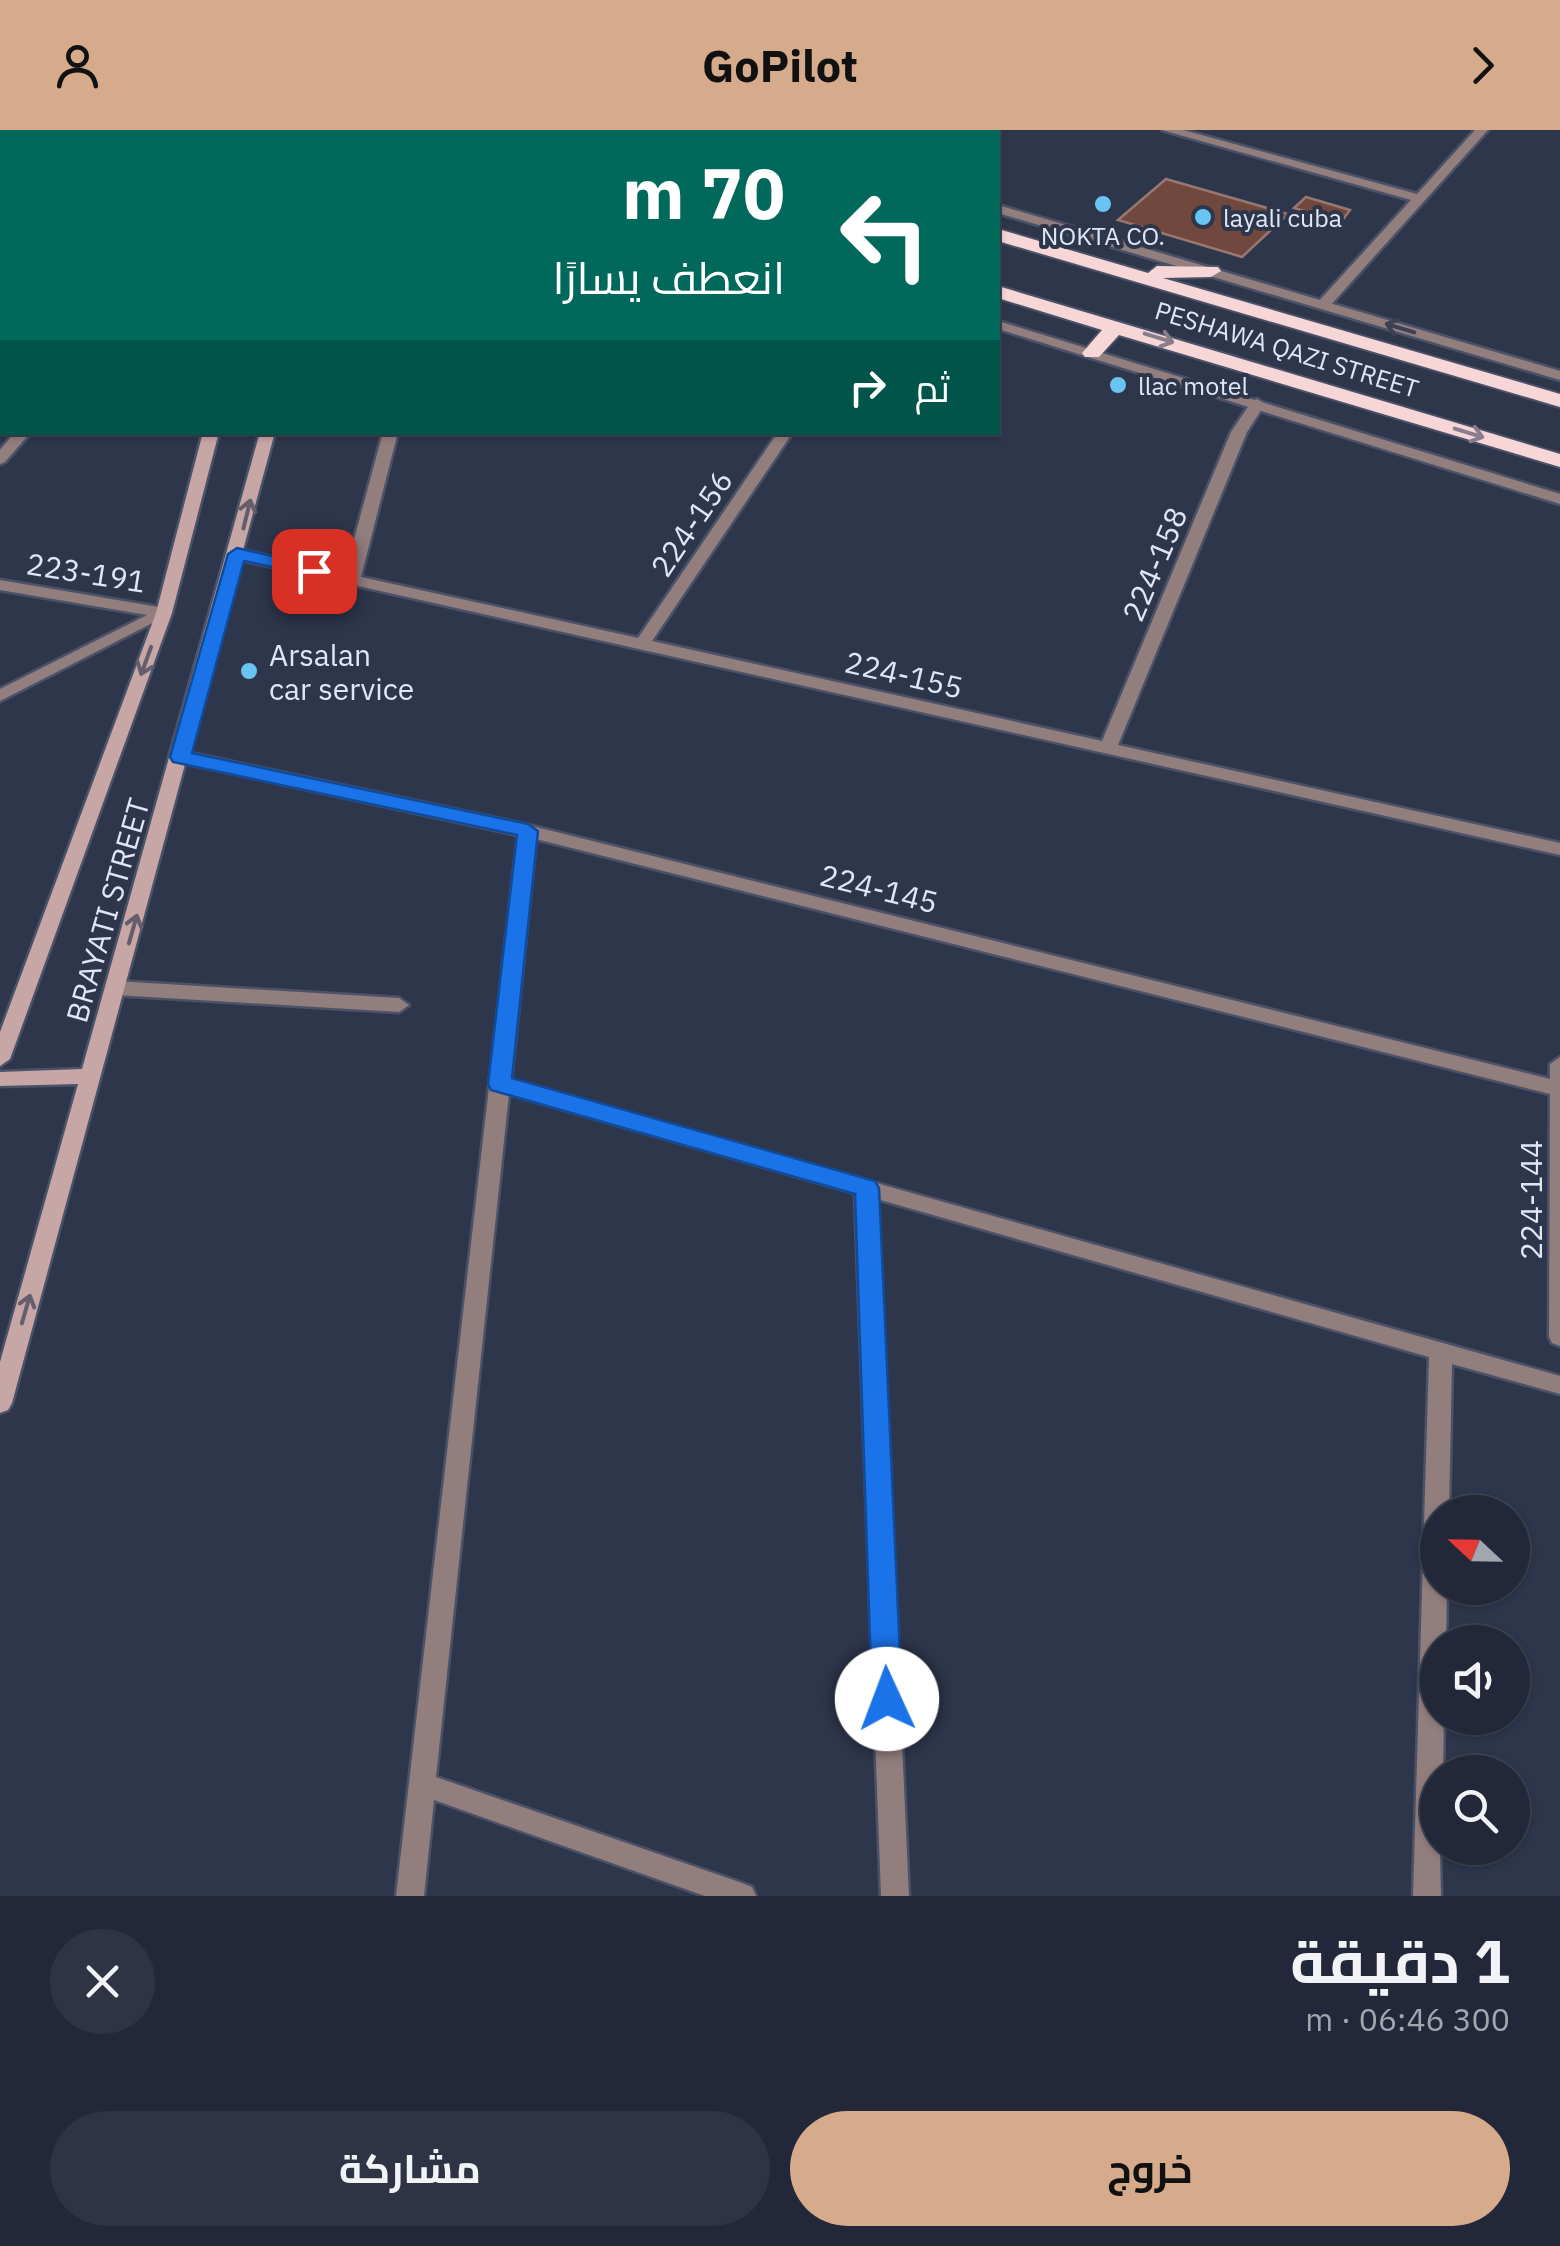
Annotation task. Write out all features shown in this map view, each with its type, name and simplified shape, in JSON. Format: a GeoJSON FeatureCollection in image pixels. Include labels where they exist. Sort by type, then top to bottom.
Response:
{"type":"FeatureCollection","features":[{"type":"Feature","properties":{"kind":"highway","name":"PESHAWA QAZI STREET"},"geometry":{"type":"LineString","coordinates":[[1000,236],[1560,401]]}},
{"type":"Feature","properties":{"kind":"highway"},"geometry":{"type":"LineString","coordinates":[[1128,272],[1211,271]]}},
{"type":"Feature","properties":{"kind":"highway","name":"PESHAWA QAZI STREET"},"geometry":{"type":"LineString","coordinates":[[1000,293],[1560,461]]}},
{"type":"Feature","properties":{"kind":"highway"},"geometry":{"type":"LineString","coordinates":[[1092,353],[1117,326]]}},
{"type":"Feature","properties":{"kind":"main road","name":"BRAYATI STREET"},"geometry":{"type":"LineString","coordinates":[[0,1058],[164,612],[210,435]]}},
{"type":"Feature","properties":{"kind":"main road","name":"BRAYATI STREET"},"geometry":{"type":"LineString","coordinates":[[0,1403],[267,435]]}},
{"type":"Feature","properties":{"kind":"main road"},"geometry":{"type":"LineString","coordinates":[[0,1079],[91,1076]]}},
{"type":"Feature","properties":{"kind":"street"},"geometry":{"type":"LineString","coordinates":[[1168,130],[1421,199]]}},
{"type":"Feature","properties":{"kind":"street"},"geometry":{"type":"LineString","coordinates":[[1323,305],[1482,130]]}},
{"type":"Feature","properties":{"kind":"street"},"geometry":{"type":"LineString","coordinates":[[1000,210],[1560,376]]}},
{"type":"Feature","properties":{"kind":"street"},"geometry":{"type":"LineString","coordinates":[[1000,326],[1560,499]]}},
{"type":"Feature","properties":{"kind":"street","name":"224-158"},"geometry":{"type":"LineString","coordinates":[[1108,748],[1239,432],[1257,404]]}},
{"type":"Feature","properties":{"kind":"street"},"geometry":{"type":"LineString","coordinates":[[0,459],[21,435]]}},
{"type":"Feature","properties":{"kind":"street"},"geometry":{"type":"LineString","coordinates":[[352,579],[390,435]]}},
{"type":"Feature","properties":{"kind":"street","name":"224-156"},"geometry":{"type":"LineString","coordinates":[[642,644],[784,435]]}},
{"type":"Feature","properties":{"kind":"street","name":"224-155"},"geometry":{"type":"LineString","coordinates":[[237,554],[1560,849]]}},
{"type":"Feature","properties":{"kind":"street","name":"223-191"},"geometry":{"type":"LineString","coordinates":[[0,586],[164,612]]}},
{"type":"Feature","properties":{"kind":"street"},"geometry":{"type":"LineString","coordinates":[[0,696],[164,612]]}},
{"type":"Feature","properties":{"kind":"street","name":"224-145"},"geometry":{"type":"LineString","coordinates":[[180,757],[528,831],[1560,1090]]}},
{"type":"Feature","properties":{"kind":"street"},"geometry":{"type":"LineString","coordinates":[[410,1896],[528,831]]}},
{"type":"Feature","properties":{"kind":"street"},"geometry":{"type":"LineString","coordinates":[[116,988],[399,1005]]}},
{"type":"Feature","properties":{"kind":"street","name":"224-144"},"geometry":{"type":"LineString","coordinates":[[1560,1064],[1560,1336]]}},
{"type":"Feature","properties":{"kind":"street"},"geometry":{"type":"LineString","coordinates":[[500,1084],[1560,1385]]}},
{"type":"Feature","properties":{"kind":"street"},"geometry":{"type":"LineString","coordinates":[[866,1188],[895,1896]]}},
{"type":"Feature","properties":{"kind":"street"},"geometry":{"type":"LineString","coordinates":[[1426,1896],[1441,1352]]}},
{"type":"Feature","properties":{"kind":"street"},"geometry":{"type":"LineString","coordinates":[[422,1784],[742,1896]]}},
{"type":"Feature","properties":{"kind":"building","name":"layali cuba"},"geometry":{"type":"Polygon","coordinates":[[[1166,179],[1288,214],[1242,257],[1118,220],[1166,179]]]}},
{"type":"Feature","properties":{"kind":"building"},"geometry":{"type":"Polygon","coordinates":[[[1306,197],[1350,210],[1341,222],[1294,208],[1306,197]]]}},
{"type":"Feature","properties":{"kind":"place","name":"NOKTA CO."},"geometry":{"type":"Point","coordinates":[1103,204]}},
{"type":"Feature","properties":{"kind":"place","name":"layali cuba"},"geometry":{"type":"Point","coordinates":[1203,217]}},
{"type":"Feature","properties":{"kind":"place","name":"llac motel"},"geometry":{"type":"Point","coordinates":[1118,385]}},
{"type":"Feature","properties":{"kind":"place","name":"Arsalan car service"},"geometry":{"type":"Point","coordinates":[249,671]}},
{"type":"Feature","properties":{"kind":"route"},"geometry":{"type":"LineString","coordinates":[[314,571],[237,554],[180,757],[528,831],[500,1084],[866,1188],[887,1699]]}}]}
